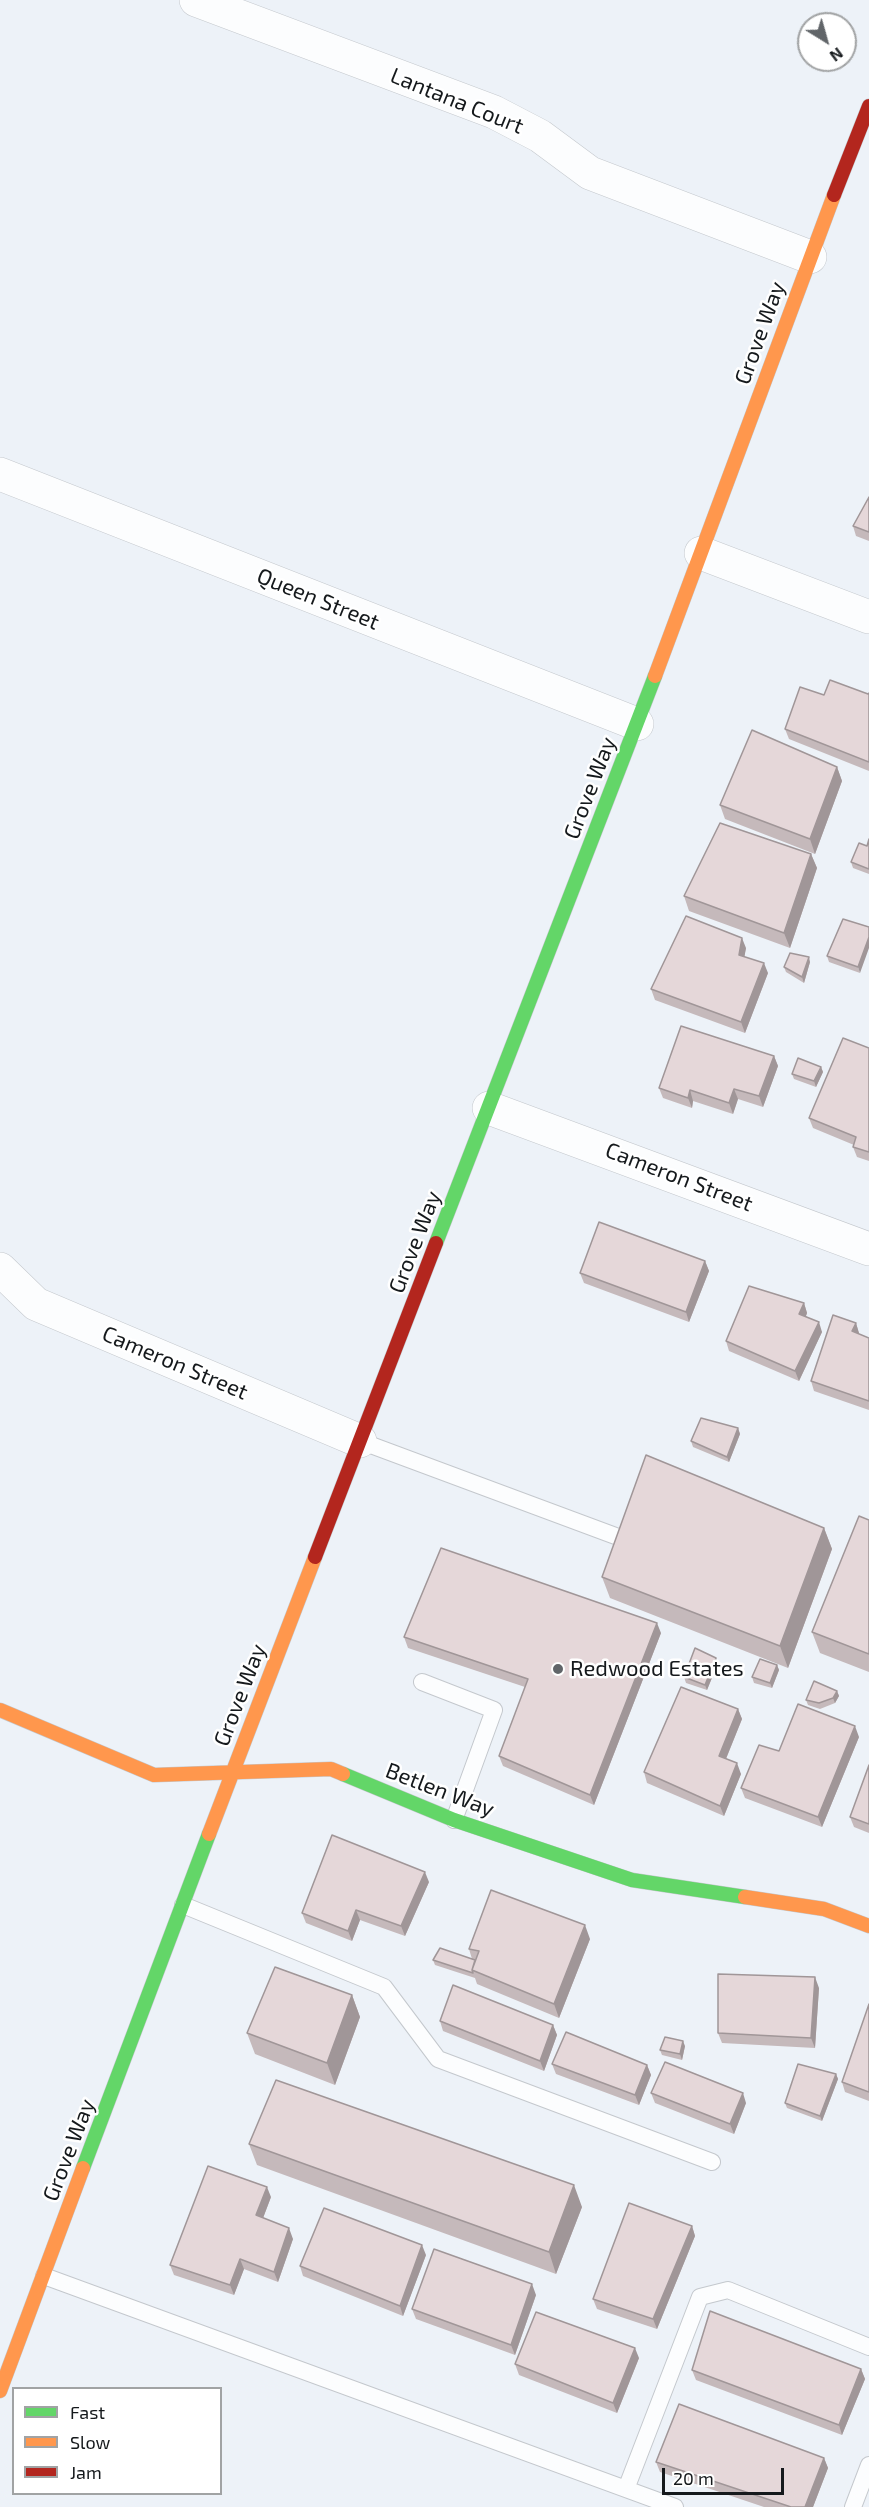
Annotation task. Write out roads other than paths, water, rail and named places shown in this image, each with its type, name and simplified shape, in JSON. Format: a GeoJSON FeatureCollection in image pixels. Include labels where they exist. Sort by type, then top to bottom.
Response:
{"type":"FeatureCollection","features":[{"type":"Feature","properties":{"kind":"main road","name":"Grove Way"},"geometry":{"type":"LineString","coordinates":[[0,2391],[4,2372],[44,2276],[232,1772],[637,724],[810,257],[869,106]]}},
{"type":"Feature","properties":{"kind":"main road","name":"Betlen Way"},"geometry":{"type":"LineString","coordinates":[[0,1710],[154,1775],[331,1770],[454,1820],[632,1880],[824,1909],[869,1926]]}},
{"type":"Feature","properties":{"kind":"street","name":"Lantana Court"},"geometry":{"type":"LineString","coordinates":[[196,0],[494,112],[540,136],[590,173],[810,257]]}},
{"type":"Feature","properties":{"kind":"street","name":"Queen Street"},"geometry":{"type":"LineString","coordinates":[[0,474],[637,724]]}},
{"type":"Feature","properties":{"kind":"street"},"geometry":{"type":"LineString","coordinates":[[701,553],[869,617]]}},
{"type":"Feature","properties":{"kind":"street","name":"Cameron Street"},"geometry":{"type":"LineString","coordinates":[[489,1108],[869,1249]]}},
{"type":"Feature","properties":{"kind":"street","name":"Cameron Street"},"geometry":{"type":"LineString","coordinates":[[0,1269],[36,1304],[360,1441]]}},
{"type":"Feature","properties":{"kind":"lane"},"geometry":{"type":"LineString","coordinates":[[360,1441],[653,1550]]}},
{"type":"Feature","properties":{"kind":"lane"},"geometry":{"type":"LineString","coordinates":[[422,1682],[494,1710],[454,1820]]}},
{"type":"Feature","properties":{"kind":"lane"},"geometry":{"type":"LineString","coordinates":[[183,1905],[384,1987],[438,2059],[712,2162]]}},
{"type":"Feature","properties":{"kind":"lane"},"geometry":{"type":"LineString","coordinates":[[44,2276],[675,2507]]}},
{"type":"Feature","properties":{"kind":"lane"},"geometry":{"type":"LineString","coordinates":[[626,2489],[700,2297],[728,2290],[869,2347]]}},
{"type":"Feature","properties":{"kind":"lane"},"geometry":{"type":"LineString","coordinates":[[853,2507],[869,2465]]}},
{"type":"Feature","properties":{"kind":"place","name":"Redwood Estates"},"geometry":{"type":"Point","coordinates":[558,1669]}}]}
